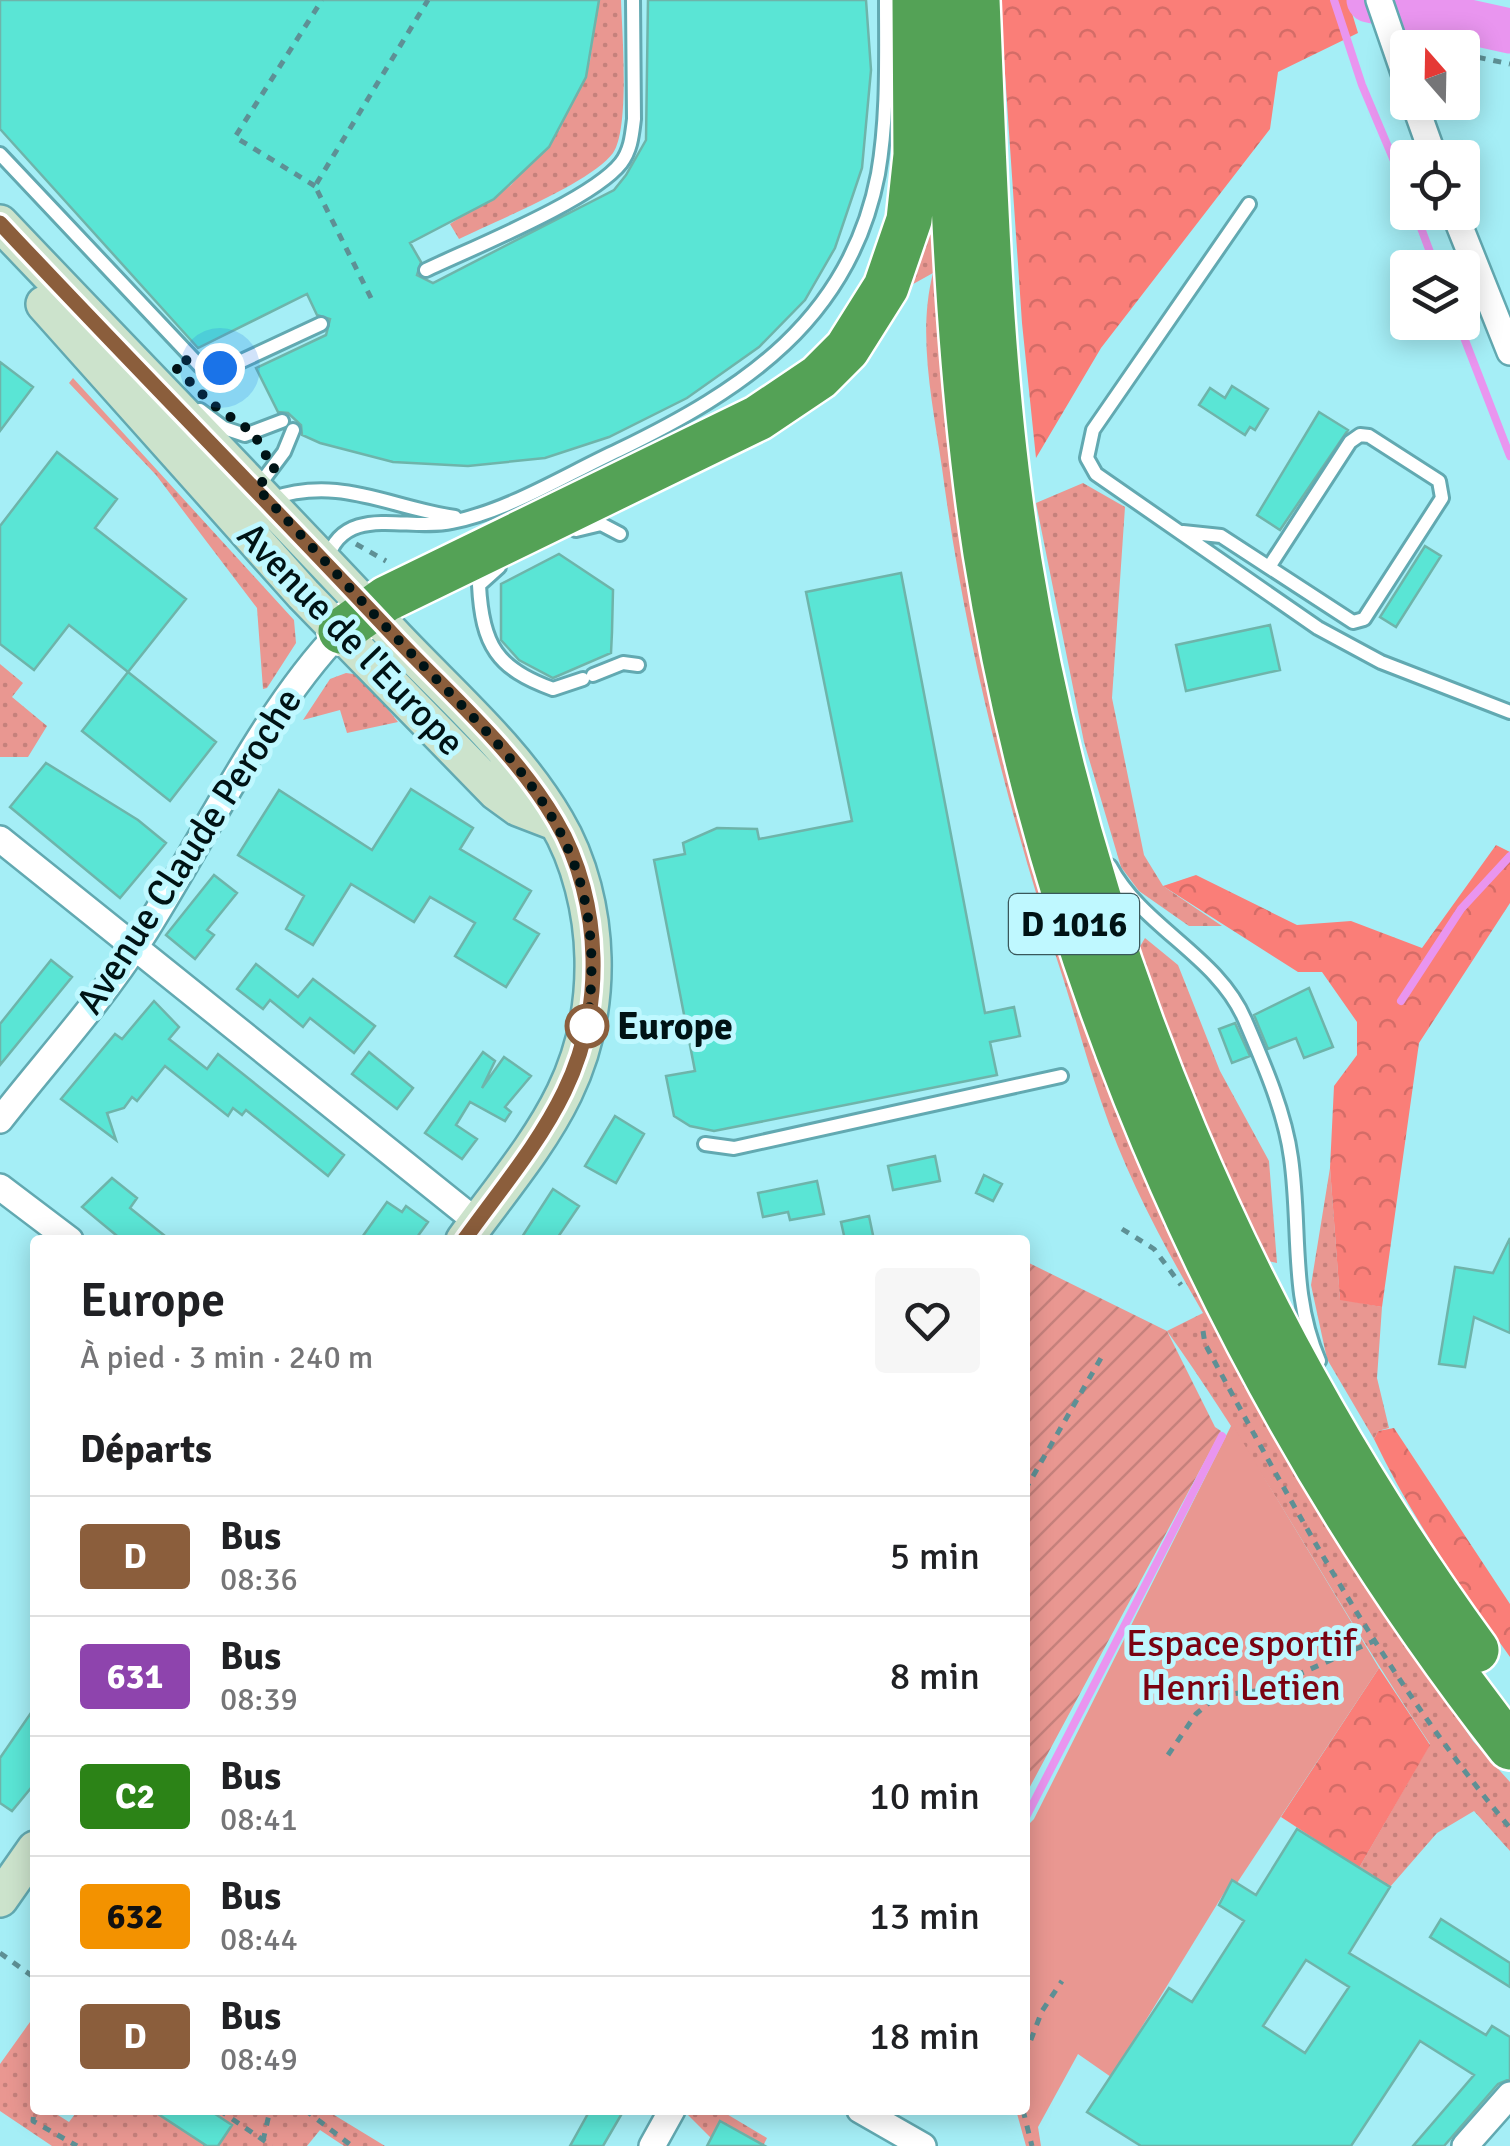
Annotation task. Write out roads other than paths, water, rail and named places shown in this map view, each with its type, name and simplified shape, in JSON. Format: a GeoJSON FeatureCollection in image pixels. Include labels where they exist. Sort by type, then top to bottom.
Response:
{"type":"FeatureCollection","features":[{"type":"Feature","properties":{"kind":"highway"},"geometry":{"type":"LineString","coordinates":[[356,620],[758,418],[819,377],[846,349],[886,287],[901,250],[912,203],[916,155],[915,0]]}},
{"type":"Feature","properties":{"kind":"highway","name":"D 1016"},"geometry":{"type":"LineString","coordinates":[[945,0],[964,372],[975,476],[1011,685],[1067,903],[1144,1118],[1244,1334],[1362,1538],[1510,1746]]}},
{"type":"Feature","properties":{"kind":"highway","name":"D 1016"},"geometry":{"type":"LineString","coordinates":[[977,0],[1000,419],[1019,561],[1056,743],[1118,954],[1208,1188],[1318,1404],[1395,1532],[1510,1696]]}},
{"type":"Feature","properties":{"kind":"street","name":"Avenue de l'Europe"},"geometry":{"type":"LineString","coordinates":[[0,223],[133,362],[356,620],[503,750],[557,823],[573,856],[591,932],[592,997],[582,1054],[560,1106],[471,1231]]}},
{"type":"Feature","properties":{"kind":"street"},"geometry":{"type":"LineString","coordinates":[[1461,230],[1510,352]]}},
{"type":"Feature","properties":{"kind":"street","name":"Avenue de l'Europe"},"geometry":{"type":"LineString","coordinates":[[0,255],[251,503],[335,547],[356,620]]}},
{"type":"Feature","properties":{"kind":"street","name":"Avenue Claude Peroche"},"geometry":{"type":"LineString","coordinates":[[0,1120],[135,948],[314,660],[356,620]]}},
{"type":"Feature","properties":{"kind":"street"},"geometry":{"type":"LineString","coordinates":[[0,840],[214,1011],[471,1231]]}},
{"type":"Feature","properties":{"kind":"street"},"geometry":{"type":"LineString","coordinates":[[0,1187],[63,1235]]}},
{"type":"Feature","properties":{"kind":"street"},"geometry":{"type":"LineString","coordinates":[[0,1899],[30,1856]]}},
{"type":"Feature","properties":{"kind":"street"},"geometry":{"type":"LineString","coordinates":[[1466,2146],[1510,2094]]}},
{"type":"Feature","properties":{"kind":"street"},"geometry":{"type":"LineString","coordinates":[[652,2146],[669,2115]]}},
{"type":"Feature","properties":{"kind":"street"},"geometry":{"type":"LineString","coordinates":[[869,2115],[924,2146]]}},
{"type":"Feature","properties":{"kind":"lane"},"geometry":{"type":"LineString","coordinates":[[426,270],[585,191],[621,162],[632,138],[634,119],[633,0]]}},
{"type":"Feature","properties":{"kind":"lane"},"geometry":{"type":"LineString","coordinates":[[335,547],[370,522],[432,526],[489,512],[708,404],[765,364],[810,318],[852,251],[877,179],[886,88],[886,0]]}},
{"type":"Feature","properties":{"kind":"lane"},"geometry":{"type":"LineString","coordinates":[[0,154],[200,366],[233,365],[321,324]]}},
{"type":"Feature","properties":{"kind":"lane"},"geometry":{"type":"LineString","coordinates":[[1249,204],[1093,430],[1087,458],[1096,474],[1283,610],[1381,662],[1510,712]]}},
{"type":"Feature","properties":{"kind":"lane"},"geometry":{"type":"LineString","coordinates":[[133,362],[235,434],[288,426],[284,452],[251,503]]}},
{"type":"Feature","properties":{"kind":"lane"},"geometry":{"type":"LineString","coordinates":[[1178,531],[1221,536],[1352,622],[1364,619],[1442,498],[1439,481],[1368,436],[1360,435],[1350,442],[1269,567]]}},
{"type":"Feature","properties":{"kind":"lane"},"geometry":{"type":"LineString","coordinates":[[251,503],[300,491],[342,488],[398,507],[466,519]]}},
{"type":"Feature","properties":{"kind":"lane"},"geometry":{"type":"LineString","coordinates":[[568,534],[602,524],[620,534]]}},
{"type":"Feature","properties":{"kind":"lane"},"geometry":{"type":"LineString","coordinates":[[506,563],[479,585],[496,657],[504,666],[554,689],[624,663],[638,664]]}},
{"type":"Feature","properties":{"kind":"lane"},"geometry":{"type":"LineString","coordinates":[[1056,743],[1101,850],[1135,906],[1216,977],[1245,1019],[1291,1155],[1299,1300],[1322,1370]]}},
{"type":"Feature","properties":{"kind":"lane"},"geometry":{"type":"LineString","coordinates":[[705,1144],[734,1148],[1061,1076]]}},
{"type":"Feature","properties":{"kind":"lane"},"geometry":{"type":"LineString","coordinates":[[1343,1415],[1395,1532]]}},
{"type":"Feature","properties":{"kind":"waterway"},"geometry":{"type":"LineString","coordinates":[[1334,0],[1362,85],[1390,151]]}},
{"type":"Feature","properties":{"kind":"waterway"},"geometry":{"type":"LineString","coordinates":[[1369,0],[1510,31]]}},
{"type":"Feature","properties":{"kind":"waterway"},"geometry":{"type":"LineString","coordinates":[[1422,230],[1429,250]]}},
{"type":"Feature","properties":{"kind":"waterway"},"geometry":{"type":"LineString","coordinates":[[1465,340],[1510,456]]}},
{"type":"Feature","properties":{"kind":"waterway"},"geometry":{"type":"LineString","coordinates":[[1401,1001],[1461,909],[1510,856]]}},
{"type":"Feature","properties":{"kind":"waterway"},"geometry":{"type":"LineString","coordinates":[[1030,1809],[1222,1436]]}},
{"type":"Feature","properties":{"kind":"place","name":"Europe"},"geometry":{"type":"Point","coordinates":[587,1026]}},
{"type":"Feature","properties":{"kind":"park label","name":"Espace sportif Henri Letien"},"geometry":{"type":"Point","coordinates":[1241,1665]}}]}
